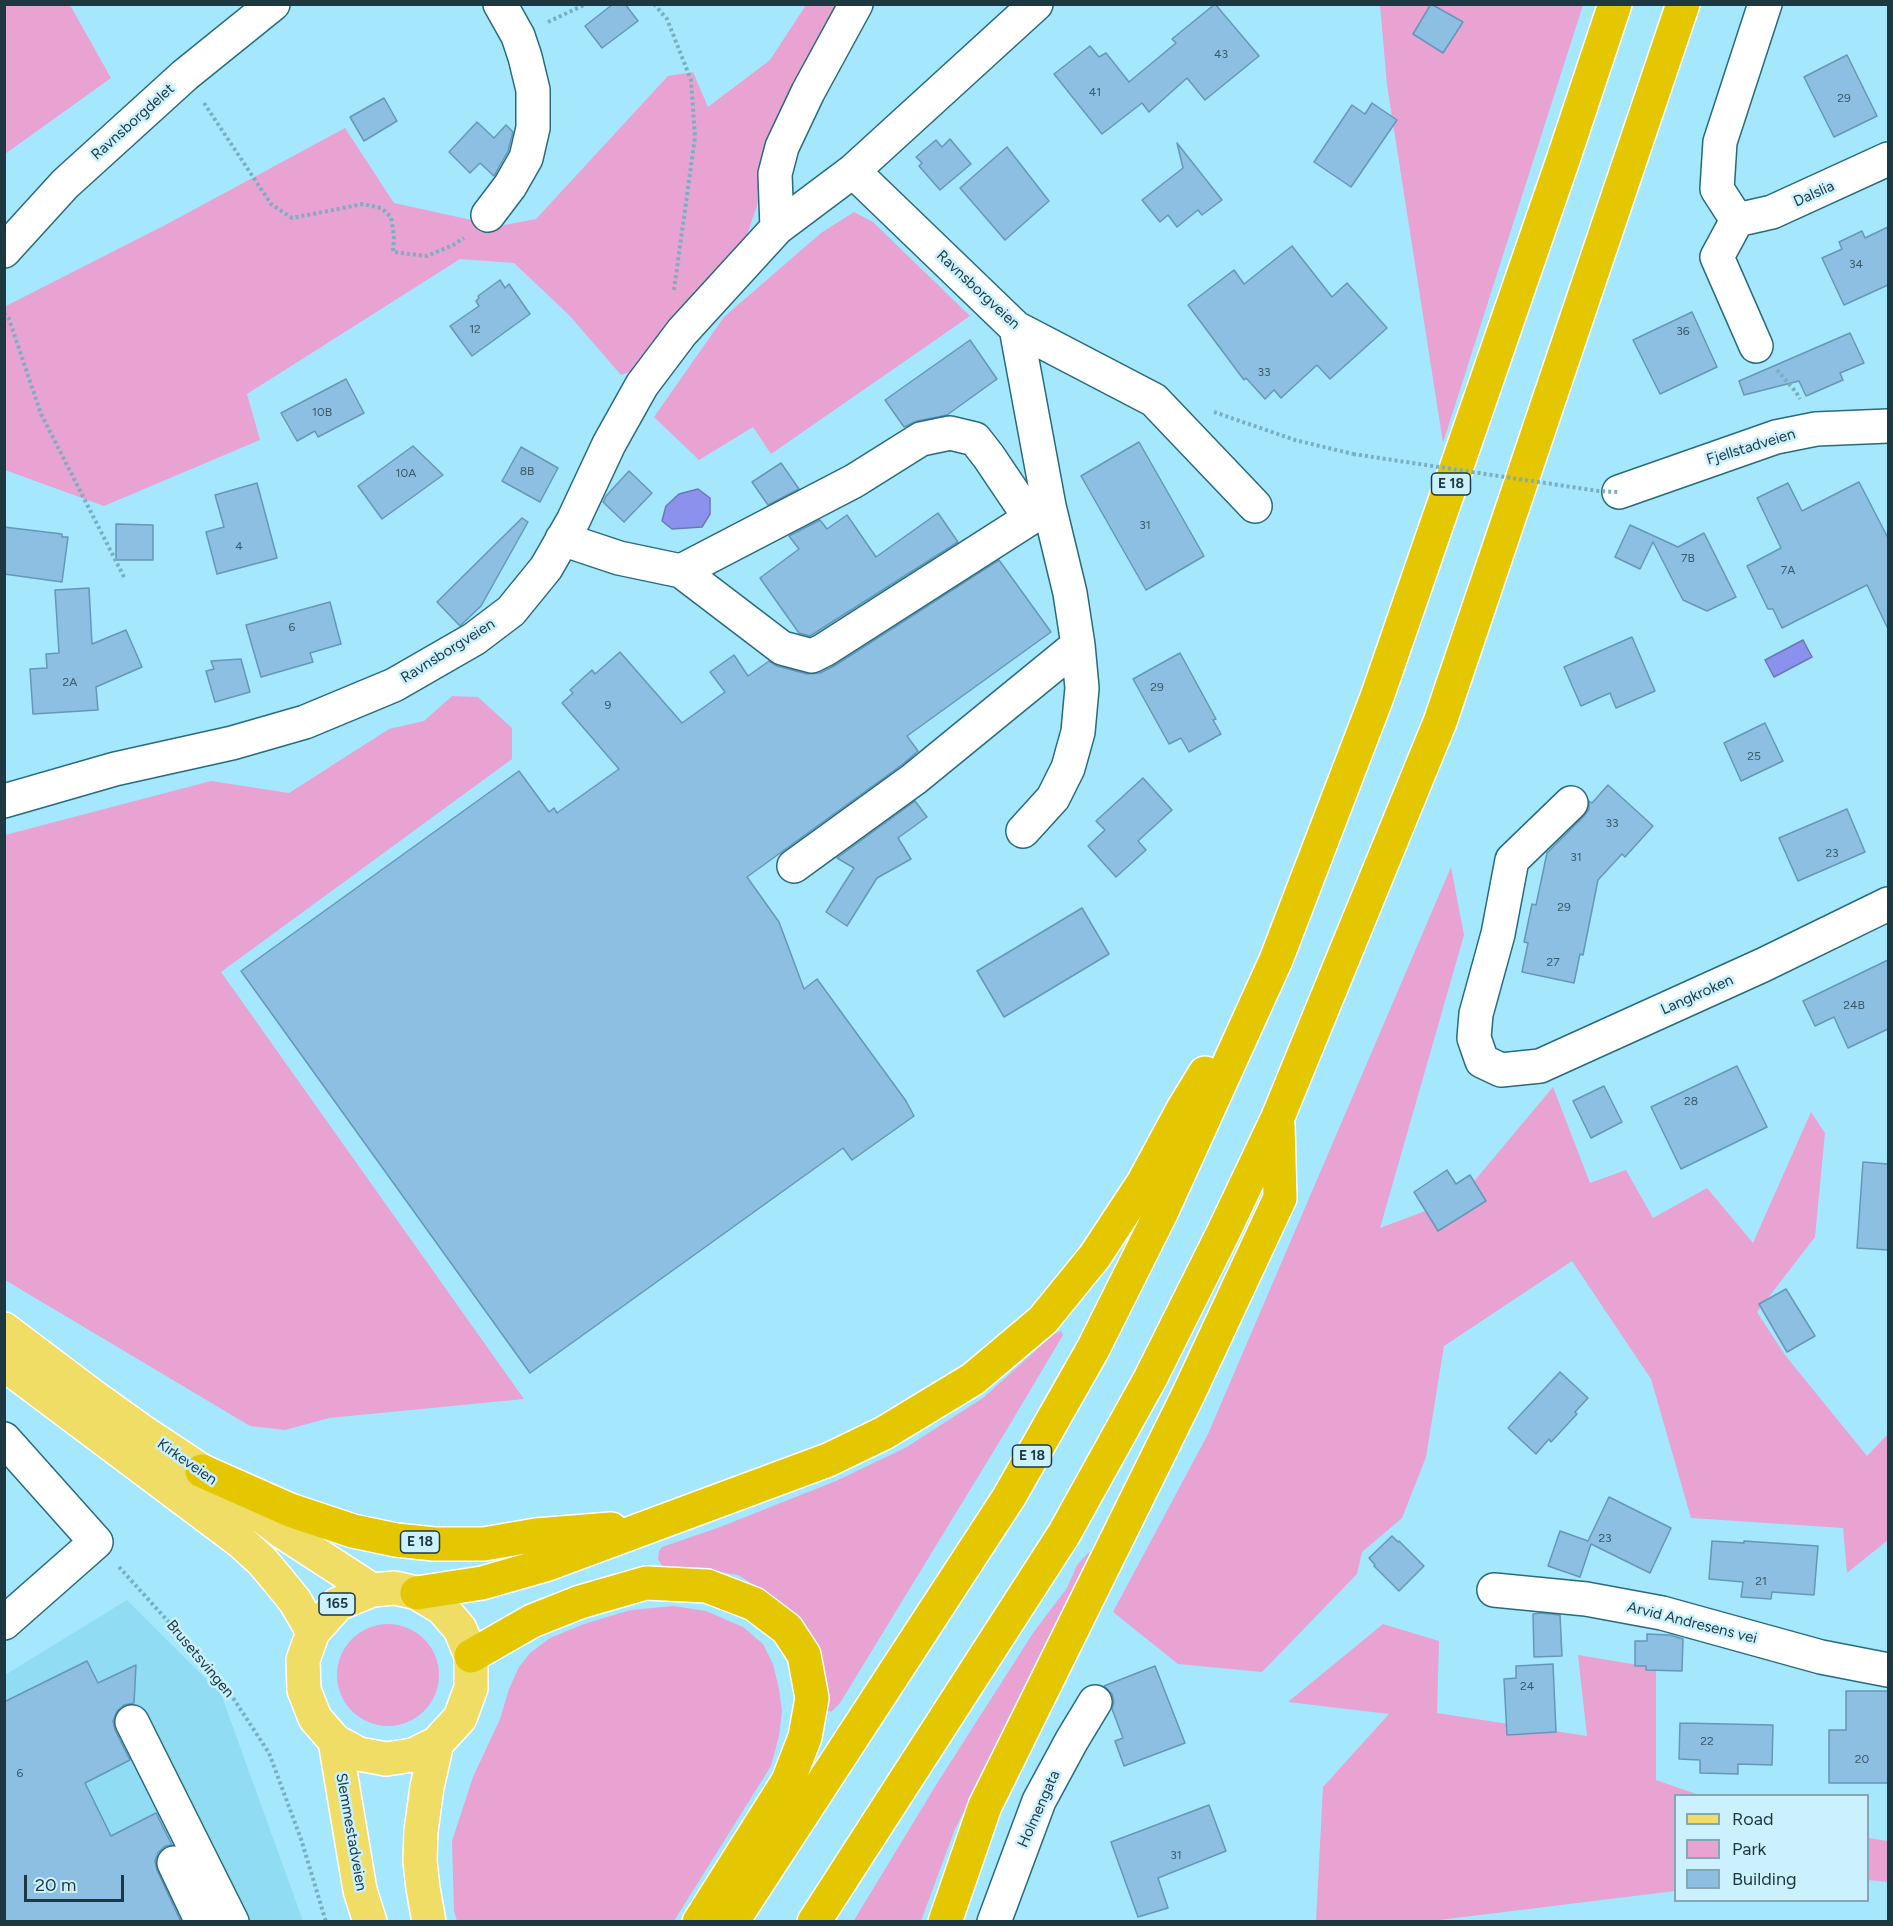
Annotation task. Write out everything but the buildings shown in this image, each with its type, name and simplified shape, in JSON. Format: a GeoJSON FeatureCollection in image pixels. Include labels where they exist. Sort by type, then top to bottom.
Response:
{"type":"FeatureCollection","features":[{"type":"Feature","properties":{"kind":"highway","name":"E 18"},"geometry":{"type":"LineString","coordinates":[[732,1922],[1009,1497],[1093,1349],[1162,1211],[1276,960],[1377,697],[1615,4]]}},
{"type":"Feature","properties":{"kind":"highway"},"geometry":{"type":"LineString","coordinates":[[814,1922],[1064,1534],[1150,1379],[1278,1117],[1440,722],[1683,4]]}},
{"type":"Feature","properties":{"kind":"highway","name":"E 18"},"geometry":{"type":"LineString","coordinates":[[417,1593],[462,1588],[513,1575],[828,1460],[884,1433],[973,1379],[1043,1320],[1095,1256],[1143,1183],[1183,1109],[1276,960]]}},
{"type":"Feature","properties":{"kind":"highway"},"geometry":{"type":"LineString","coordinates":[[945,1922],[985,1806],[1188,1395],[1280,1198],[1278,1117]]}},
{"type":"Feature","properties":{"kind":"highway","name":"E 18"},"geometry":{"type":"LineString","coordinates":[[202,1471],[290,1510],[353,1531],[396,1540],[434,1544],[484,1544],[536,1535],[649,1526]]}},
{"type":"Feature","properties":{"kind":"highway"},"geometry":{"type":"LineString","coordinates":[[471,1656],[532,1621],[580,1602],[646,1583],[707,1586],[754,1604],[787,1629],[804,1655],[812,1698],[805,1737],[788,1781],[699,1922]]}},
{"type":"Feature","properties":{"kind":"main road","name":"Kirkeveien"},"geometry":{"type":"LineString","coordinates":[[4,1329],[140,1430],[202,1471],[284,1533],[372,1590]]}},
{"type":"Feature","properties":{"kind":"main road","name":"Kirkeveien"},"geometry":{"type":"LineString","coordinates":[[4,1364],[240,1541],[279,1580],[295,1601],[313,1632]]}},
{"type":"Feature","properties":{"kind":"main road","name":"165"},"geometry":{"type":"LineString","coordinates":[[395,1588],[417,1593],[442,1608],[460,1629],[471,1656],[471,1688],[460,1718],[437,1743],[413,1755],[386,1759],[359,1754],[335,1741],[315,1718],[304,1690],[303,1660],[313,1632],[338,1604],[372,1590],[395,1588]]}},
{"type":"Feature","properties":{"kind":"main road","name":"Slemmestadveien"},"geometry":{"type":"LineString","coordinates":[[335,1741],[360,1890],[370,1922]]}},
{"type":"Feature","properties":{"kind":"main road","name":"165"},"geometry":{"type":"LineString","coordinates":[[429,1922],[423,1888],[421,1843],[427,1787],[437,1743]]}},
{"type":"Feature","properties":{"kind":"street","name":"Ravnsborgdelet"},"geometry":{"type":"LineString","coordinates":[[4,251],[65,184],[185,75],[273,4]]}},
{"type":"Feature","properties":{"kind":"street"},"geometry":{"type":"LineString","coordinates":[[489,216],[526,158],[533,128],[533,90],[525,57],[518,36],[500,4]]}},
{"type":"Feature","properties":{"kind":"street"},"geometry":{"type":"LineString","coordinates":[[777,228],[775,174],[782,147],[808,92],[856,4]]}},
{"type":"Feature","properties":{"kind":"street","name":"Ravnsborgveien"},"geometry":{"type":"LineString","coordinates":[[4,801],[115,769],[232,743],[305,722],[394,685],[474,639],[511,611],[546,568],[573,521],[609,444],[642,385],[682,332],[777,228],[853,171],[1036,4]]}},
{"type":"Feature","properties":{"kind":"street"},"geometry":{"type":"LineString","coordinates":[[1756,345],[1718,257],[1737,220],[1717,189],[1720,142],[1765,4]]}},
{"type":"Feature","properties":{"kind":"street","name":"Dalslia"},"geometry":{"type":"LineString","coordinates":[[1737,220],[1772,212],[1888,159]]}},
{"type":"Feature","properties":{"kind":"street","name":"Ravnsborgveien"},"geometry":{"type":"LineString","coordinates":[[853,171],[1016,328],[1154,400],[1255,506]]}},
{"type":"Feature","properties":{"kind":"street"},"geometry":{"type":"LineString","coordinates":[[1016,328],[1040,512],[1070,593],[1082,688],[1078,732],[1068,768],[1053,798],[1023,831]]}},
{"type":"Feature","properties":{"kind":"street","name":"Fjellstadveien"},"geometry":{"type":"LineString","coordinates":[[1618,492],[1776,437],[1816,429],[1888,426]]}},
{"type":"Feature","properties":{"kind":"street"},"geometry":{"type":"LineString","coordinates":[[681,571],[854,481],[921,439],[950,433],[975,439],[1040,512]]}},
{"type":"Feature","properties":{"kind":"street"},"geometry":{"type":"LineString","coordinates":[[562,539],[619,558],[681,571],[782,648],[812,656],[1040,512]]}},
{"type":"Feature","properties":{"kind":"street"},"geometry":{"type":"LineString","coordinates":[[794,866],[914,779],[1078,645]]}},
{"type":"Feature","properties":{"kind":"street","name":"Langkroken"},"geometry":{"type":"LineString","coordinates":[[1571,803],[1512,860],[1498,934],[1476,1014],[1474,1038],[1482,1061],[1501,1070],[1540,1066],[1763,965],[1888,904]]}},
{"type":"Feature","properties":{"kind":"street"},"geometry":{"type":"LineString","coordinates":[[4,1439],[96,1542],[4,1623]]}},
{"type":"Feature","properties":{"kind":"street","name":"Arvid Andresens vei"},"geometry":{"type":"LineString","coordinates":[[1494,1590],[1586,1599],[1662,1613],[1821,1657],[1888,1670]]}},
{"type":"Feature","properties":{"kind":"street","name":"Holmengata"},"geometry":{"type":"LineString","coordinates":[[994,1922],[1039,1801],[1095,1702]]}},
{"type":"Feature","properties":{"kind":"street"},"geometry":{"type":"LineString","coordinates":[[132,1722],[232,1922]]}},
{"type":"Feature","properties":{"kind":"street"},"geometry":{"type":"LineString","coordinates":[[174,1863],[202,1922]]}},
{"type":"Feature","properties":{"kind":"path"},"geometry":{"type":"LineString","coordinates":[[518,36],[586,4]]}},
{"type":"Feature","properties":{"kind":"path"},"geometry":{"type":"LineString","coordinates":[[654,4],[667,19],[691,80],[695,137],[673,299],[682,332]]}},
{"type":"Feature","properties":{"kind":"path"},"geometry":{"type":"LineString","coordinates":[[185,75],[271,204],[292,218],[363,204],[381,208],[391,217],[394,236],[393,252],[427,256],[453,245],[489,216]]}},
{"type":"Feature","properties":{"kind":"path"},"geometry":{"type":"LineString","coordinates":[[4,313],[9,319],[41,414],[125,579]]}},
{"type":"Feature","properties":{"kind":"path"},"geometry":{"type":"LineString","coordinates":[[1756,345],[1796,392],[1816,429]]}},
{"type":"Feature","properties":{"kind":"path"},"geometry":{"type":"LineString","coordinates":[[1212,411],[1295,440],[1353,454],[1618,492]]}},
{"type":"Feature","properties":{"kind":"path","name":"Brusetsvingen"},"geometry":{"type":"LineString","coordinates":[[96,1542],[222,1682],[269,1753],[301,1839],[326,1922]]}},
{"type":"Feature","properties":{"kind":"shaded area"},"geometry":{"type":"Polygon","coordinates":[[[127,1600],[221,1694],[303,1921],[5,1922],[5,1675],[127,1600]]]}},
{"type":"Feature","properties":{"kind":"green space"},"geometry":{"type":"Polygon","coordinates":[[[5,4],[70,5],[111,78],[5,154],[5,4]]]}},
{"type":"Feature","properties":{"kind":"green space"},"geometry":{"type":"Polygon","coordinates":[[[806,5],[842,5],[770,142],[757,206],[746,238],[654,340],[630,372],[621,375],[569,315],[514,263],[460,259],[247,394],[260,440],[104,506],[5,470],[4,307],[169,223],[345,128],[394,203],[499,226],[536,219],[668,76],[693,72],[708,107],[770,60],[806,5]]]}},
{"type":"Feature","properties":{"kind":"green space"},"geometry":{"type":"Polygon","coordinates":[[[1380,5],[1583,5],[1443,443],[1387,85],[1380,5]]]}},
{"type":"Feature","properties":{"kind":"green space"},"geometry":{"type":"Polygon","coordinates":[[[854,212],[873,222],[970,316],[771,454],[753,427],[699,460],[654,417],[724,317],[821,233],[854,212]]]}},
{"type":"Feature","properties":{"kind":"green space"},"geometry":{"type":"Polygon","coordinates":[[[452,696],[478,697],[512,728],[512,759],[221,972],[524,1399],[329,1418],[285,1430],[250,1426],[5,1280],[5,835],[211,781],[289,793],[389,729],[424,721],[452,696]]]}},
{"type":"Feature","properties":{"kind":"green space"},"geometry":{"type":"Polygon","coordinates":[[[1451,867],[1464,935],[1380,1228],[1460,1198],[1553,1087],[1590,1183],[1626,1170],[1653,1218],[1707,1188],[1753,1243],[1811,1112],[1825,1133],[1815,1237],[1757,1312],[1785,1355],[1867,1456],[1888,1434],[1888,1540],[1847,1573],[1843,1528],[1691,1518],[1651,1379],[1572,1261],[1444,1346],[1426,1457],[1402,1518],[1362,1552],[1357,1574],[1262,1672],[1178,1664],[1113,1612],[1208,1434],[1451,867]]]}},
{"type":"Feature","properties":{"kind":"green space"},"geometry":{"type":"Polygon","coordinates":[[[1061,1331],[1063,1335],[1009,1426],[840,1703],[831,1712],[825,1709],[796,1621],[767,1593],[738,1575],[695,1568],[663,1567],[658,1559],[662,1547],[720,1527],[836,1481],[905,1448],[983,1398],[1054,1334],[1061,1331]]]}},
{"type":"Feature","properties":{"kind":"green space"},"geometry":{"type":"Polygon","coordinates":[[[1095,1550],[955,1829],[921,1921],[853,1922],[936,1785],[1033,1633],[1067,1588],[1077,1565],[1088,1553],[1095,1550]]]}},
{"type":"Feature","properties":{"kind":"green space"},"geometry":{"type":"Polygon","coordinates":[[[674,1606],[706,1611],[743,1627],[763,1644],[773,1664],[782,1711],[779,1736],[771,1766],[674,1921],[457,1921],[454,1911],[452,1841],[473,1777],[500,1719],[509,1689],[519,1667],[530,1653],[550,1638],[584,1624],[631,1610],[674,1606]]]}},
{"type":"Feature","properties":{"kind":"green space"},"geometry":{"type":"Polygon","coordinates":[[[388,1624],[408,1628],[424,1639],[435,1655],[439,1675],[435,1695],[424,1711],[408,1722],[388,1726],[368,1722],[352,1711],[341,1695],[337,1675],[341,1655],[352,1639],[368,1628],[388,1624]]]}},
{"type":"Feature","properties":{"kind":"green space"},"geometry":{"type":"Polygon","coordinates":[[[1383,1624],[1439,1641],[1437,1713],[1587,1736],[1578,1655],[1656,1668],[1656,1780],[1696,1794],[1674,1794],[1674,1891],[1431,1921],[1316,1921],[1323,1787],[1389,1714],[1288,1702],[1383,1624]]]}},
{"type":"Feature","properties":{"kind":"green space"},"geometry":{"type":"Polygon","coordinates":[[[1869,1838],[1888,1841],[1888,1882],[1869,1880],[1869,1838]]]}},
{"type":"Feature","properties":{"kind":"water"},"geometry":{"type":"Polygon","coordinates":[[[698,489],[710,498],[710,514],[702,527],[672,529],[662,521],[666,506],[679,494],[698,489]]]}},
{"type":"Feature","properties":{"kind":"water"},"geometry":{"type":"Polygon","coordinates":[[[1803,640],[1812,657],[1774,677],[1765,660],[1803,640]]]}}]}
